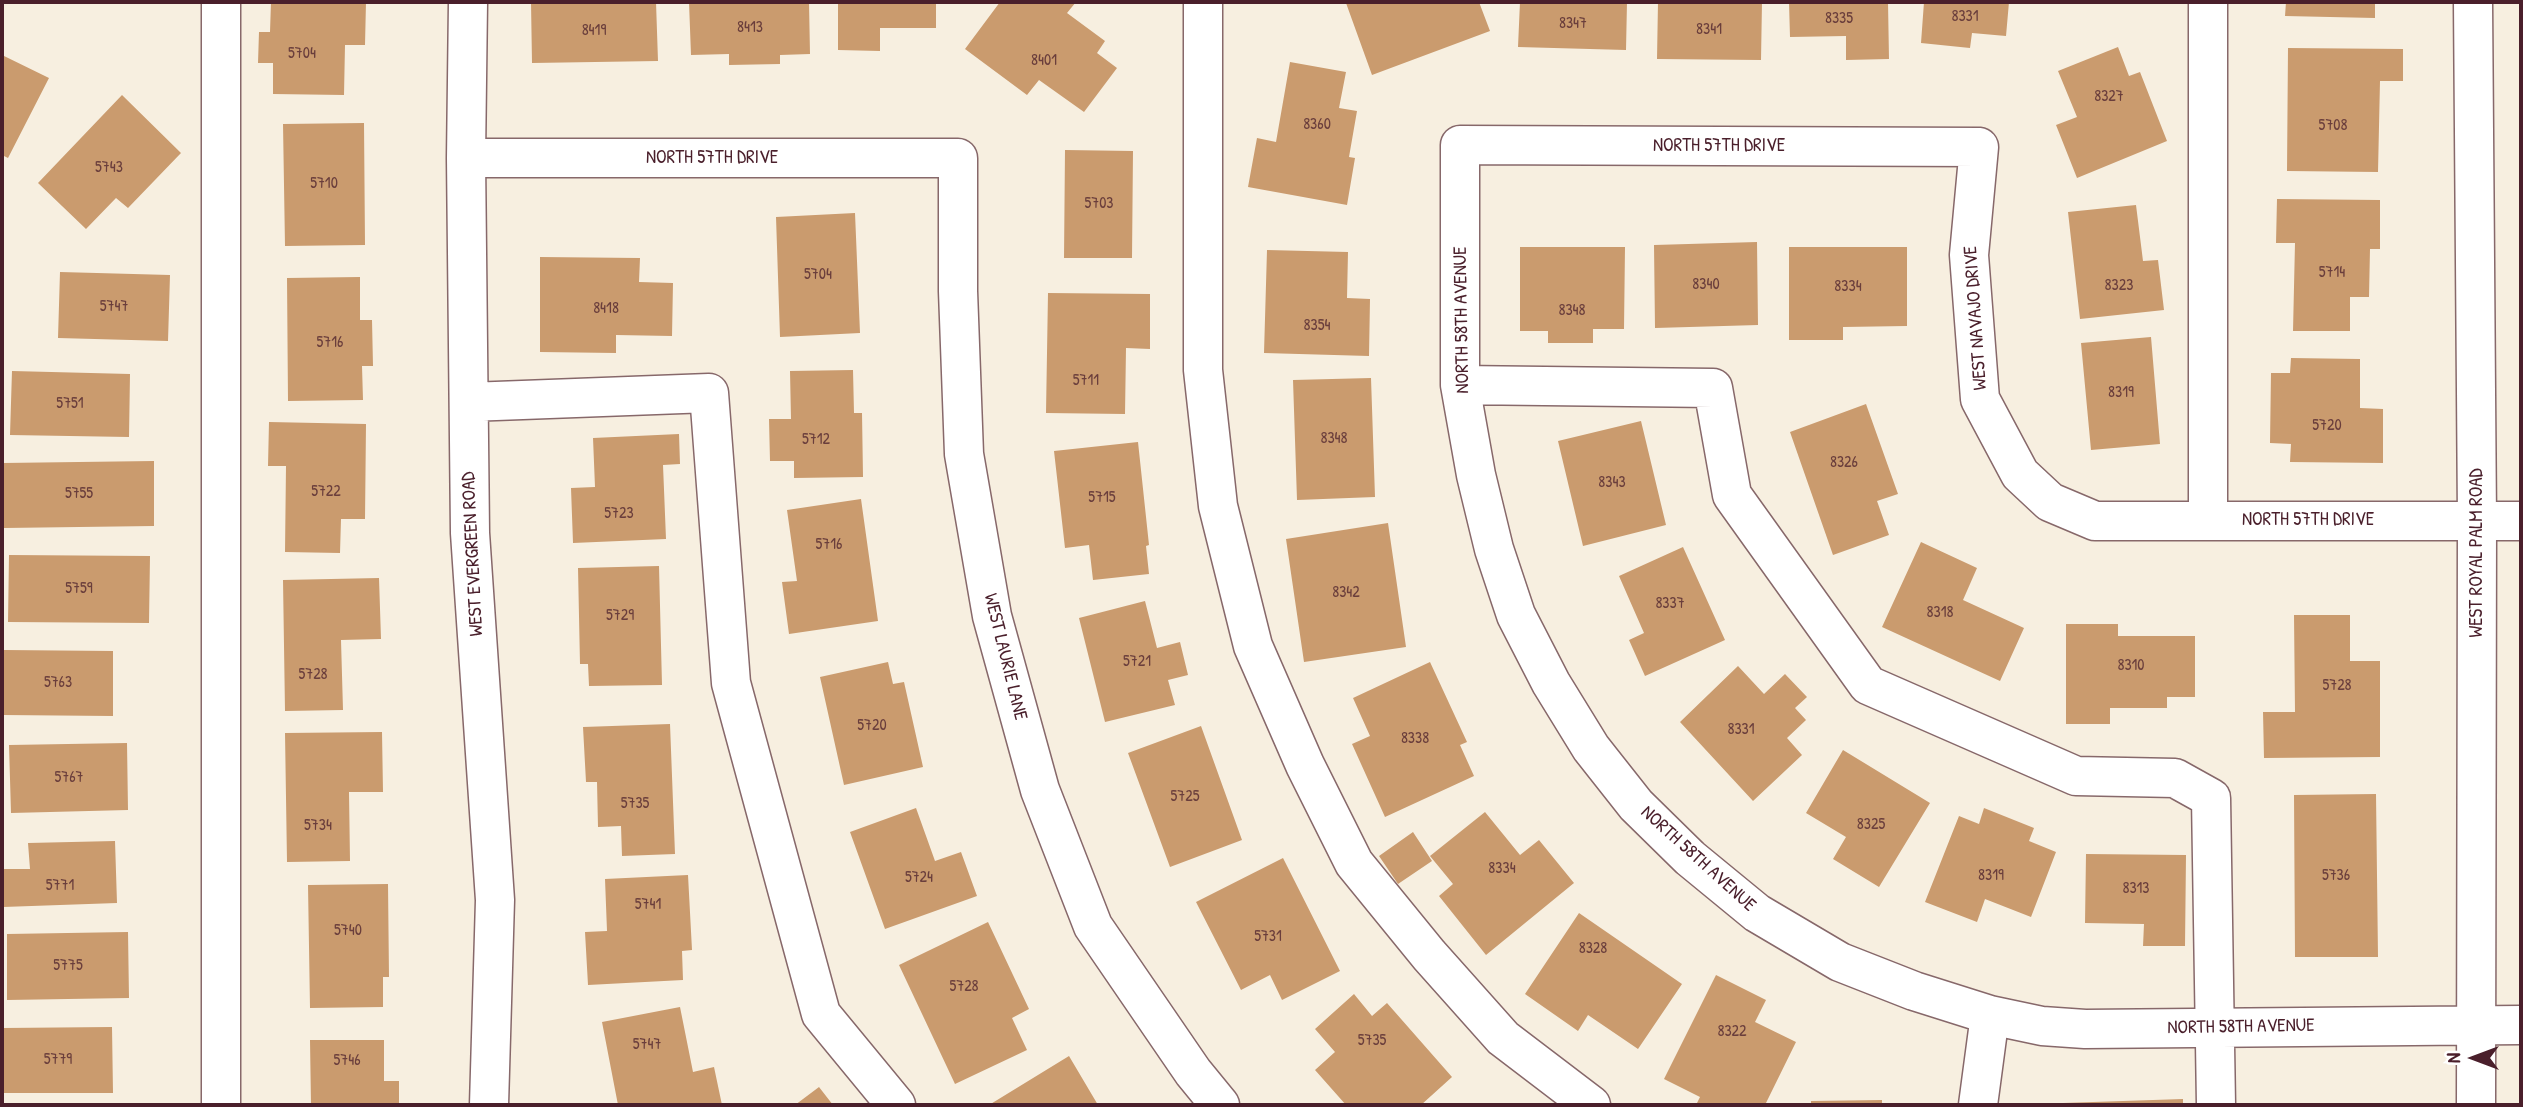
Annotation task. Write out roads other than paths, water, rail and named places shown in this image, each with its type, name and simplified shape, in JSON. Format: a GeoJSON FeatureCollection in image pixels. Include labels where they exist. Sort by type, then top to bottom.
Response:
{"type":"FeatureCollection","features":[{"type":"Feature","properties":{"kind":"street"},"geometry":{"type":"LineString","coordinates":[[221,2],[221,1105]]}},
{"type":"Feature","properties":{"kind":"street","name":"WEST EVERGREEN ROAD"},"geometry":{"type":"LineString","coordinates":[[468,2],[466,158],[470,533],[495,900],[489,1105]]}},
{"type":"Feature","properties":{"kind":"street"},"geometry":{"type":"LineString","coordinates":[[1203,2],[1203,370],[1218,506],[1253,646],[1305,765],[1354,863],[1429,955],[1503,1038],[1591,1105]]}},
{"type":"Feature","properties":{"kind":"street"},"geometry":{"type":"LineString","coordinates":[[2208,2],[2208,520]]}},
{"type":"Feature","properties":{"kind":"street","name":"WEST ROYAL PALM ROAD"},"geometry":{"type":"LineString","coordinates":[[2473,2],[2477,521],[2476,1105]]}},
{"type":"Feature","properties":{"kind":"street","name":"NORTH 57TH DRIVE"},"geometry":{"type":"LineString","coordinates":[[1460,145],[1979,147]]}},
{"type":"Feature","properties":{"kind":"street","name":"NORTH 58TH AVENUE"},"geometry":{"type":"LineString","coordinates":[[1460,145],[1460,385],[1476,475],[1494,550],[1516,615],[1551,682],[1591,748],[1636,805],[1690,858],[1757,913],[1840,962],[1914,991],[1990,1015],[2042,1026],[2085,1029],[2521,1025]]}},
{"type":"Feature","properties":{"kind":"street","name":"WEST NAVAJO DRIVE"},"geometry":{"type":"LineString","coordinates":[[1979,147],[1969,255],[1980,398],[2020,474],[2050,502],[2095,521]]}},
{"type":"Feature","properties":{"kind":"street","name":"NORTH 57TH DRIVE"},"geometry":{"type":"LineString","coordinates":[[466,158],[958,158]]}},
{"type":"Feature","properties":{"kind":"street","name":"WEST LAURIE LANE"},"geometry":{"type":"LineString","coordinates":[[958,158],[958,292],[964,454],[992,616],[1040,790],[1093,926],[1193,1072],[1220,1105]]}},
{"type":"Feature","properties":{"kind":"street"},"geometry":{"type":"LineString","coordinates":[[1460,385],[1713,388],[1732,495],[1868,685],[2076,776],[2175,778],[2211,799],[2216,1105]]}},
{"type":"Feature","properties":{"kind":"street"},"geometry":{"type":"LineString","coordinates":[[469,402],[709,393],[731,683],[821,1014],[896,1105]]}},
{"type":"Feature","properties":{"kind":"street","name":"NORTH 57TH DRIVE"},"geometry":{"type":"LineString","coordinates":[[2095,521],[2521,521]]}},
{"type":"Feature","properties":{"kind":"street"},"geometry":{"type":"LineString","coordinates":[[1978,1105],[1990,1015]]}}]}
